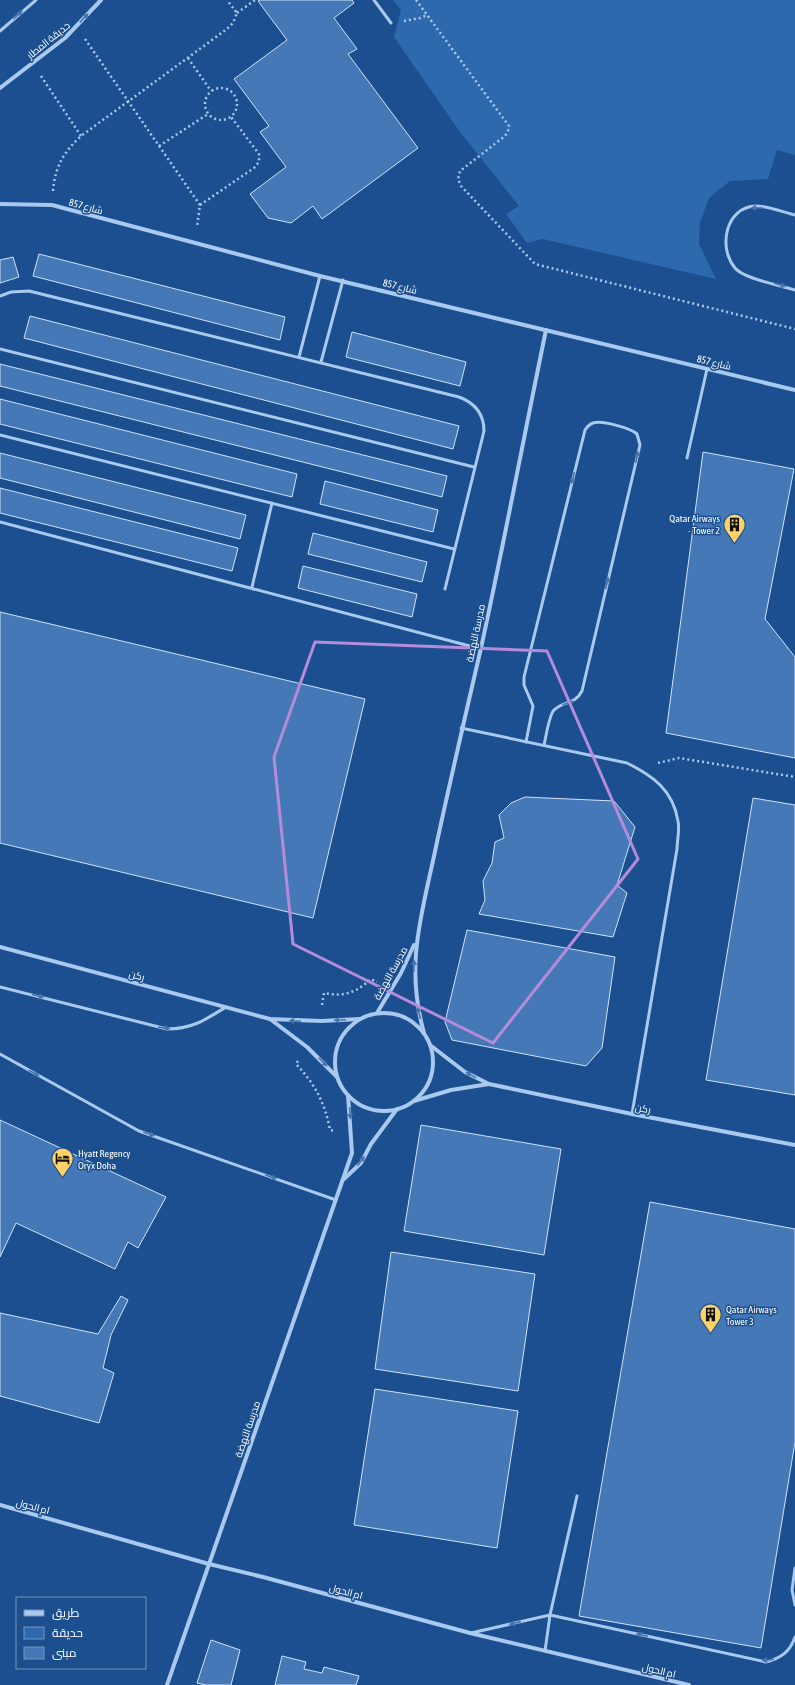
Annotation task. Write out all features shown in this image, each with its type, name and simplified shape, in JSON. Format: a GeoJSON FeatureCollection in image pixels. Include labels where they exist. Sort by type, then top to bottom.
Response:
{"type":"FeatureCollection","features":[{"type":"Feature","properties":{"kind":"street","name":"حديقة المطار"},"geometry":{"type":"LineString","coordinates":[[0,88],[76,27],[101,0]]}},
{"type":"Feature","properties":{"kind":"street","name":"شارع 857"},"geometry":{"type":"LineString","coordinates":[[0,204],[52,205],[320,276],[343,280],[795,390]]}},
{"type":"Feature","properties":{"kind":"street","name":"مدرسة النهضة"},"geometry":{"type":"LineString","coordinates":[[424,1033],[415,993],[414,969],[417,939],[461,728],[481,649],[546,330]]}},
{"type":"Feature","properties":{"kind":"street","name":"مدرسة النهضة"},"geometry":{"type":"LineString","coordinates":[[377,1014],[410,956],[417,939]]}},
{"type":"Feature","properties":{"kind":"street","name":"ركن"},"geometry":{"type":"LineString","coordinates":[[0,947],[270,1019],[321,1021],[360,1019]]}},
{"type":"Feature","properties":{"kind":"street"},"geometry":{"type":"LineString","coordinates":[[377,1014],[394,1014],[411,1021],[424,1033],[430,1044],[433,1060],[431,1076],[424,1090],[413,1102],[397,1109],[379,1110],[362,1106],[348,1095],[338,1078],[336,1051],[341,1039],[349,1028],[360,1019],[377,1014]]}},
{"type":"Feature","properties":{"kind":"street","name":"ركن"},"geometry":{"type":"LineString","coordinates":[[270,1019],[307,1047],[338,1078]]}},
{"type":"Feature","properties":{"kind":"street","name":"ركن"},"geometry":{"type":"LineString","coordinates":[[430,1044],[465,1072],[489,1084],[632,1114],[795,1145]]}},
{"type":"Feature","properties":{"kind":"street","name":"ركن"},"geometry":{"type":"LineString","coordinates":[[413,1102],[450,1090],[489,1084]]}},
{"type":"Feature","properties":{"kind":"street","name":"مدرسة النهضة"},"geometry":{"type":"LineString","coordinates":[[166,1685],[352,1153],[348,1095]]}},
{"type":"Feature","properties":{"kind":"street","name":"مدرسة النهضة"},"geometry":{"type":"LineString","coordinates":[[343,1179],[361,1163],[371,1144],[397,1109]]}},
{"type":"Feature","properties":{"kind":"street","name":"ام الحول"},"geometry":{"type":"LineString","coordinates":[[0,1505],[209,1564],[263,1577],[470,1633],[689,1685]]}},
{"type":"Feature","properties":{"kind":"lane"},"geometry":{"type":"LineString","coordinates":[[0,30],[36,0]]}},
{"type":"Feature","properties":{"kind":"lane"},"geometry":{"type":"LineString","coordinates":[[374,0],[392,23]]}},
{"type":"Feature","properties":{"kind":"lane"},"geometry":{"type":"LineString","coordinates":[[795,215],[755,206],[740,211],[730,223],[725,239],[727,254],[735,269],[751,277],[795,290]]}},
{"type":"Feature","properties":{"kind":"lane"},"geometry":{"type":"LineString","coordinates":[[299,357],[320,276]]}},
{"type":"Feature","properties":{"kind":"lane"},"geometry":{"type":"LineString","coordinates":[[321,362],[343,280]]}},
{"type":"Feature","properties":{"kind":"lane"},"geometry":{"type":"LineString","coordinates":[[0,296],[11,292],[29,291],[321,362],[469,401],[478,409],[484,422],[484,431],[445,589]]}},
{"type":"Feature","properties":{"kind":"lane"},"geometry":{"type":"LineString","coordinates":[[0,349],[474,467]]}},
{"type":"Feature","properties":{"kind":"lane"},"geometry":{"type":"LineString","coordinates":[[687,458],[707,369]]}},
{"type":"Feature","properties":{"kind":"lane"},"geometry":{"type":"LineString","coordinates":[[526,742],[533,706],[523,681],[585,430],[593,423],[627,428],[637,434],[640,446],[582,692],[575,701],[558,706],[553,711],[544,745]]}},
{"type":"Feature","properties":{"kind":"lane"},"geometry":{"type":"LineString","coordinates":[[0,435],[454,549]]}},
{"type":"Feature","properties":{"kind":"lane"},"geometry":{"type":"LineString","coordinates":[[252,587],[272,503]]}},
{"type":"Feature","properties":{"kind":"lane"},"geometry":{"type":"LineString","coordinates":[[0,522],[252,587],[481,649]]}},
{"type":"Feature","properties":{"kind":"lane"},"geometry":{"type":"LineString","coordinates":[[461,728],[627,763],[651,775],[670,796],[679,822],[677,850],[632,1114]]}},
{"type":"Feature","properties":{"kind":"lane"},"geometry":{"type":"LineString","coordinates":[[0,987],[167,1029],[190,1027],[200,1023],[226,1007]]}},
{"type":"Feature","properties":{"kind":"lane"},"geometry":{"type":"LineString","coordinates":[[0,1054],[139,1131],[336,1200]]}},
{"type":"Feature","properties":{"kind":"lane"},"geometry":{"type":"LineString","coordinates":[[545,1651],[550,1615],[577,1496]]}},
{"type":"Feature","properties":{"kind":"lane"},"geometry":{"type":"LineString","coordinates":[[795,1568],[792,1590],[795,1605]]}},
{"type":"Feature","properties":{"kind":"lane"},"geometry":{"type":"LineString","coordinates":[[470,1633],[550,1615],[766,1662],[781,1658],[792,1646],[795,1637]]}},
{"type":"Feature","properties":{"kind":"path"},"geometry":{"type":"LineString","coordinates":[[227,0],[237,13]]}},
{"type":"Feature","properties":{"kind":"path"},"geometry":{"type":"LineString","coordinates":[[54,180],[67,149],[81,136],[227,29],[233,23],[237,13],[255,0]]}},
{"type":"Feature","properties":{"kind":"path"},"geometry":{"type":"LineString","coordinates":[[416,0],[509,126],[505,136],[460,171],[458,179],[461,186],[535,264],[795,329]]}},
{"type":"Feature","properties":{"kind":"path"},"geometry":{"type":"LineString","coordinates":[[392,23],[420,18],[427,15]]}},
{"type":"Feature","properties":{"kind":"path"},"geometry":{"type":"LineString","coordinates":[[76,27],[200,205],[194,242]]}},
{"type":"Feature","properties":{"kind":"path"},"geometry":{"type":"LineString","coordinates":[[188,58],[211,91]]}},
{"type":"Feature","properties":{"kind":"path"},"geometry":{"type":"LineString","coordinates":[[32,63],[81,136]]}},
{"type":"Feature","properties":{"kind":"path"},"geometry":{"type":"LineString","coordinates":[[218,88],[225,88],[232,91],[236,97],[236,112],[231,117],[219,120],[208,114],[205,102],[211,91],[218,88]]}},
{"type":"Feature","properties":{"kind":"path"},"geometry":{"type":"LineString","coordinates":[[159,146],[208,114]]}},
{"type":"Feature","properties":{"kind":"path"},"geometry":{"type":"LineString","coordinates":[[200,205],[254,168],[259,162],[259,154],[231,117]]}},
{"type":"Feature","properties":{"kind":"path"},"geometry":{"type":"LineString","coordinates":[[641,770],[666,760],[679,758],[795,777]]}},
{"type":"Feature","properties":{"kind":"path"},"geometry":{"type":"LineString","coordinates":[[321,1021],[324,993],[336,996],[353,993],[371,979],[390,989]]}},
{"type":"Feature","properties":{"kind":"path"},"geometry":{"type":"LineString","coordinates":[[307,1047],[296,1064],[314,1085],[321,1098],[330,1130],[351,1132]]}},
{"type":"Feature","properties":{"kind":"highlighted area"},"geometry":{"type":"Polygon","coordinates":[[[315,642],[547,651],[638,859],[493,1043],[293,944],[274,757],[315,642]]]}},
{"type":"Feature","properties":{"kind":"green space"},"geometry":{"type":"Polygon","coordinates":[[[393,0],[795,0],[795,155],[777,150],[768,179],[730,181],[709,198],[700,223],[699,244],[716,279],[543,239],[527,243],[506,214],[519,206],[460,132],[394,37],[401,10],[393,0]]]}},
{"type":"Feature","properties":{"kind":"building"},"geometry":{"type":"Polygon","coordinates":[[[352,0],[354,3],[334,18],[357,49],[348,54],[418,148],[322,219],[313,206],[291,223],[268,218],[250,194],[286,167],[260,132],[269,126],[234,79],[287,40],[258,1],[352,0]]]}},
{"type":"Feature","properties":{"kind":"building"},"geometry":{"type":"Polygon","coordinates":[[[39,254],[285,317],[280,340],[33,276],[39,254]]]}},
{"type":"Feature","properties":{"kind":"building"},"geometry":{"type":"Polygon","coordinates":[[[13,257],[19,277],[0,283],[0,260],[13,257]]]}},
{"type":"Feature","properties":{"kind":"building"},"geometry":{"type":"Polygon","coordinates":[[[30,316],[459,426],[453,449],[24,338],[30,316]]]}},
{"type":"Feature","properties":{"kind":"building"},"geometry":{"type":"Polygon","coordinates":[[[352,332],[466,362],[460,386],[346,357],[352,332]]]}},
{"type":"Feature","properties":{"kind":"building"},"geometry":{"type":"Polygon","coordinates":[[[0,364],[447,476],[442,497],[0,386],[0,364]]]}},
{"type":"Feature","properties":{"kind":"building"},"geometry":{"type":"Polygon","coordinates":[[[0,399],[297,474],[292,497],[0,424],[0,399]]]}},
{"type":"Feature","properties":{"kind":"building","name":"Qatar Airways - Tower 2"},"geometry":{"type":"Polygon","coordinates":[[[703,452],[794,469],[765,619],[795,657],[795,758],[666,733],[703,452]]]}},
{"type":"Feature","properties":{"kind":"building"},"geometry":{"type":"Polygon","coordinates":[[[0,453],[246,515],[240,539],[0,478],[0,453]]]}},
{"type":"Feature","properties":{"kind":"building"},"geometry":{"type":"Polygon","coordinates":[[[325,481],[438,510],[433,532],[320,504],[325,481]]]}},
{"type":"Feature","properties":{"kind":"building"},"geometry":{"type":"Polygon","coordinates":[[[0,488],[238,548],[232,571],[0,513],[0,488]]]}},
{"type":"Feature","properties":{"kind":"building"},"geometry":{"type":"Polygon","coordinates":[[[313,533],[427,562],[422,582],[308,554],[313,533]]]}},
{"type":"Feature","properties":{"kind":"building"},"geometry":{"type":"Polygon","coordinates":[[[303,566],[417,594],[412,617],[298,588],[303,566]]]}},
{"type":"Feature","properties":{"kind":"building"},"geometry":{"type":"Polygon","coordinates":[[[0,612],[365,699],[313,918],[0,843],[0,612]]]}},
{"type":"Feature","properties":{"kind":"building"},"geometry":{"type":"Polygon","coordinates":[[[525,797],[614,801],[635,827],[617,885],[627,893],[613,937],[479,914],[485,900],[483,881],[492,863],[495,842],[504,838],[499,815],[511,803],[525,797]]]}},
{"type":"Feature","properties":{"kind":"building"},"geometry":{"type":"Polygon","coordinates":[[[753,798],[795,805],[795,1095],[706,1080],[753,798]]]}},
{"type":"Feature","properties":{"kind":"building"},"geometry":{"type":"Polygon","coordinates":[[[467,930],[615,957],[602,1048],[586,1066],[452,1040],[445,1022],[467,930]]]}},
{"type":"Feature","properties":{"kind":"building","name":"Hyatt Regency Oryx Doha"},"geometry":{"type":"Polygon","coordinates":[[[0,1120],[166,1197],[138,1248],[128,1242],[115,1269],[16,1223],[0,1257],[0,1120]]]}},
{"type":"Feature","properties":{"kind":"building"},"geometry":{"type":"Polygon","coordinates":[[[421,1125],[561,1149],[544,1255],[404,1231],[421,1125]]]}},
{"type":"Feature","properties":{"kind":"building","name":"Qatar Airways Tower 3"},"geometry":{"type":"Polygon","coordinates":[[[650,1202],[795,1229],[795,1442],[761,1648],[579,1616],[650,1202]]]}},
{"type":"Feature","properties":{"kind":"building"},"geometry":{"type":"Polygon","coordinates":[[[391,1252],[535,1274],[518,1391],[375,1369],[391,1252]]]}},
{"type":"Feature","properties":{"kind":"building"},"geometry":{"type":"Polygon","coordinates":[[[121,1296],[128,1300],[111,1335],[103,1368],[114,1373],[99,1423],[0,1396],[0,1313],[98,1334],[121,1296]]]}},
{"type":"Feature","properties":{"kind":"building"},"geometry":{"type":"Polygon","coordinates":[[[375,1389],[518,1411],[497,1548],[354,1525],[375,1389]]]}},
{"type":"Feature","properties":{"kind":"building"},"geometry":{"type":"Polygon","coordinates":[[[211,1640],[240,1650],[231,1685],[206,1685],[197,1683],[211,1640]]]}},
{"type":"Feature","properties":{"kind":"building"},"geometry":{"type":"Polygon","coordinates":[[[282,1656],[306,1662],[304,1669],[322,1673],[324,1667],[359,1676],[356,1685],[275,1685],[282,1656]]]}},
{"type":"Feature","properties":{"kind":"place","name":"Qatar Airways - Tower 2"},"geometry":{"type":"Point","coordinates":[735,544]}},
{"type":"Feature","properties":{"kind":"place","name":"Hyatt Regency Oryx Doha"},"geometry":{"type":"Point","coordinates":[63,1178]}},
{"type":"Feature","properties":{"kind":"place","name":"Qatar Airways Tower 3"},"geometry":{"type":"Point","coordinates":[711,1334]}}]}
